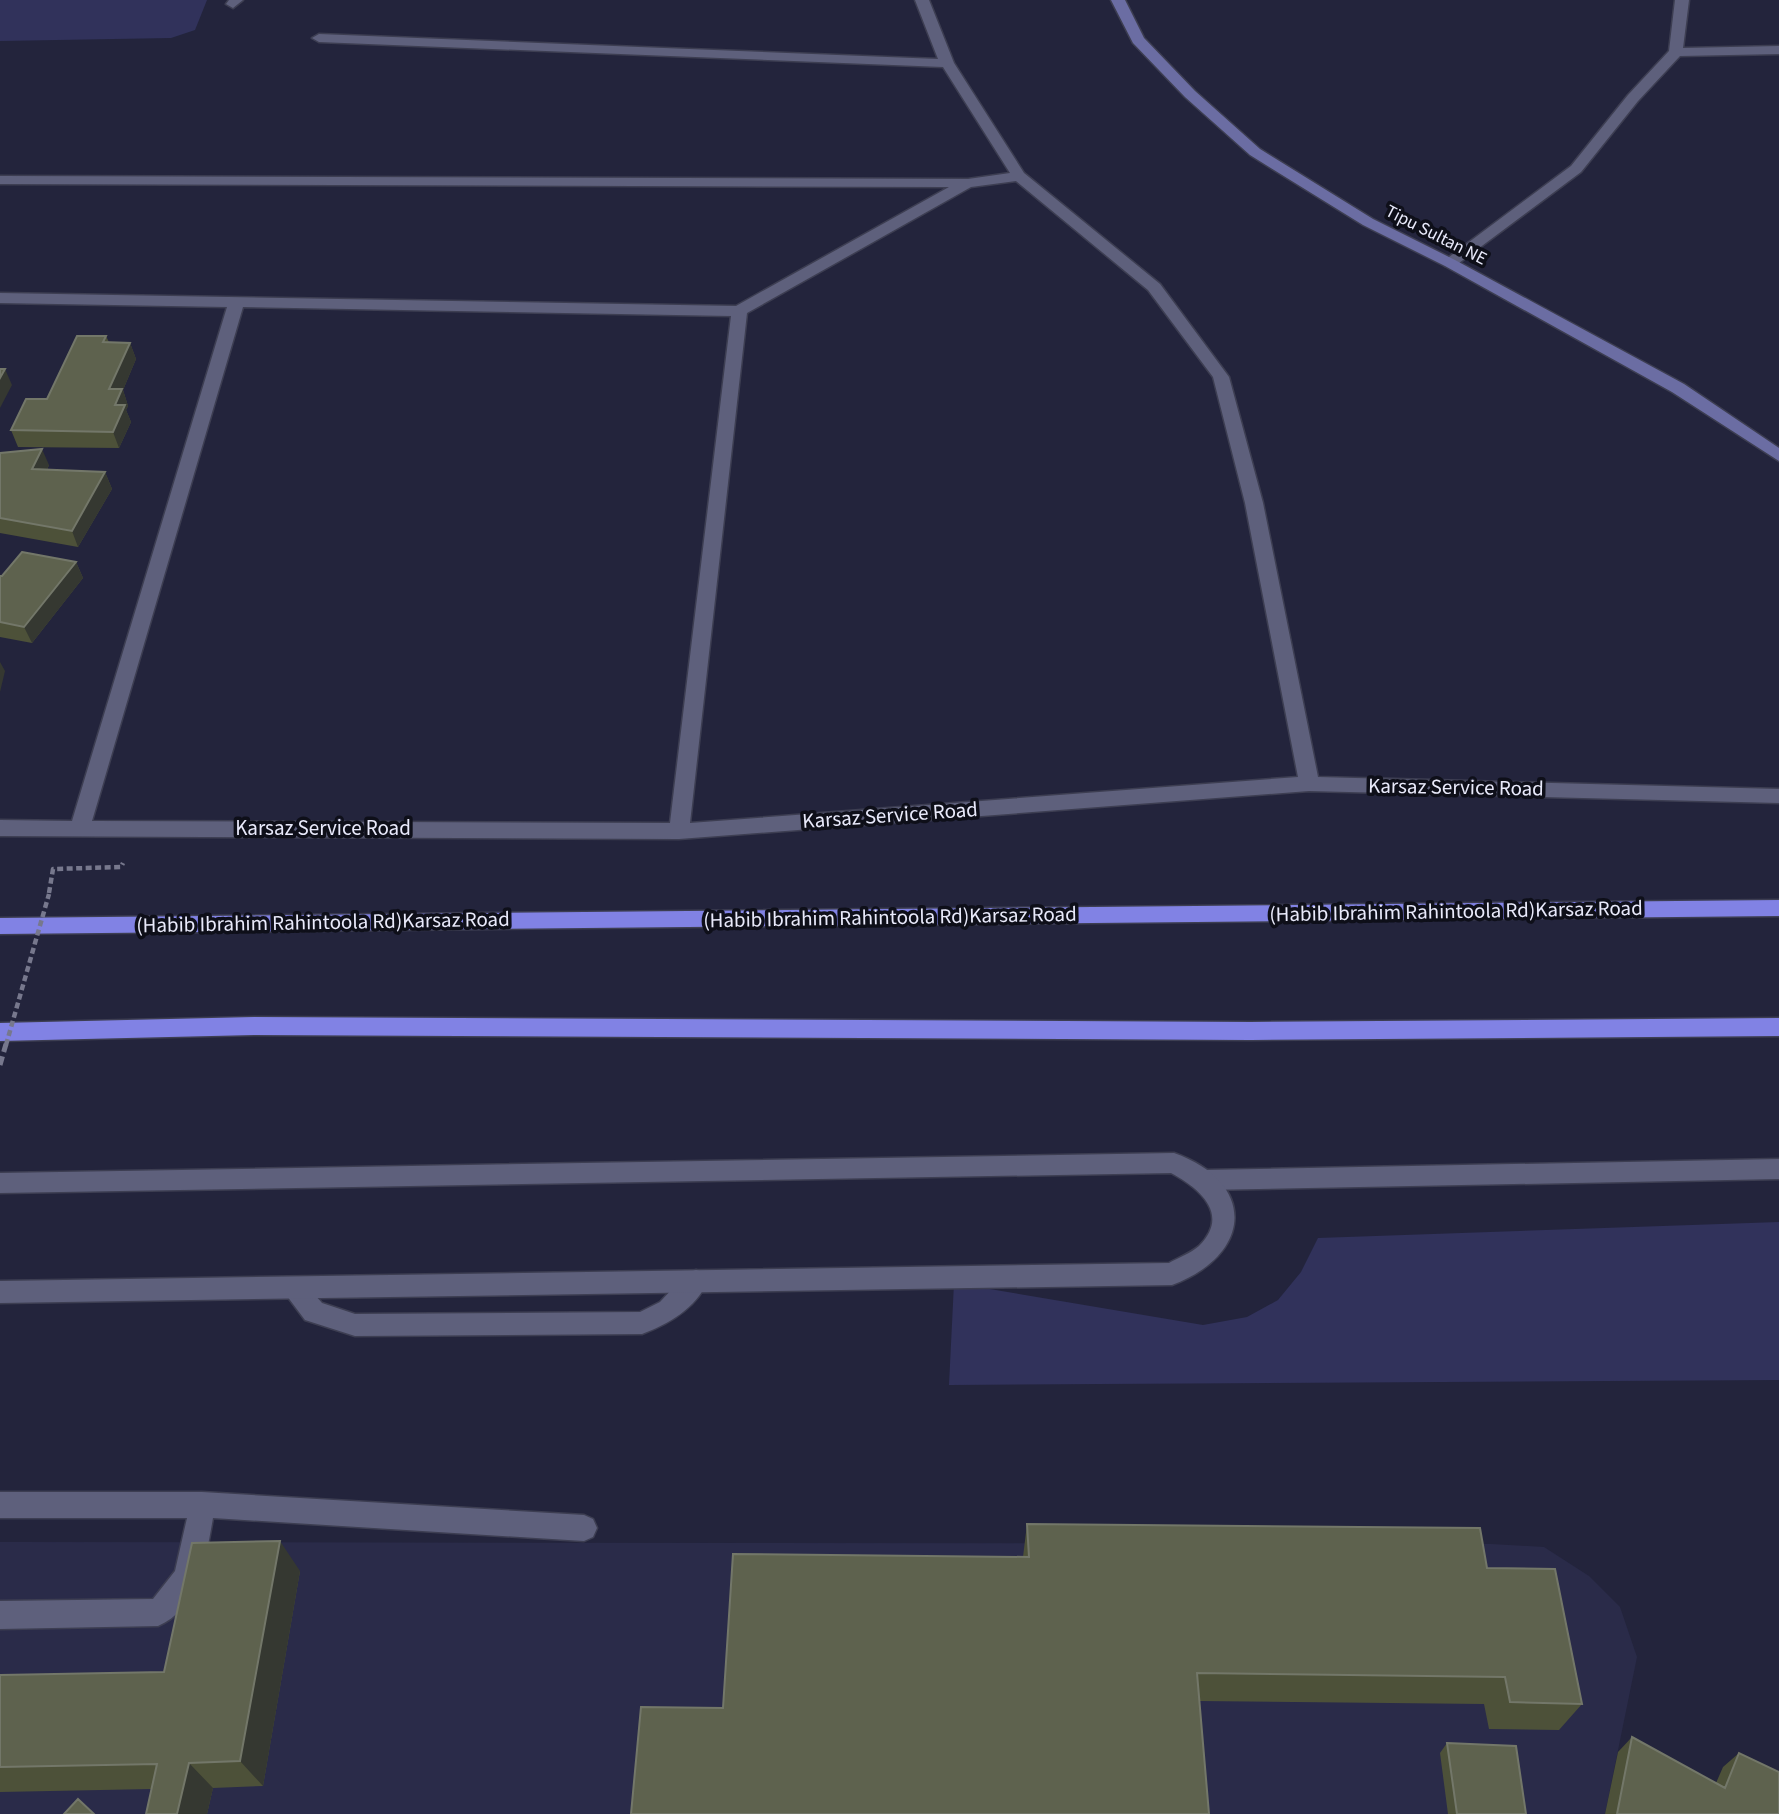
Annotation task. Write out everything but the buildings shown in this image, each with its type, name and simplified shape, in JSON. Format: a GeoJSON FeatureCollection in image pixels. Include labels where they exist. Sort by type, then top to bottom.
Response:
{"type":"FeatureCollection","features":[{"type":"Feature","properties":{"kind":"highway","name":"(Habib Ibrahim Rahintoola Rd)Karsaz Road"},"geometry":{"type":"LineString","coordinates":[[0,926],[1779,908]]}},
{"type":"Feature","properties":{"kind":"highway"},"geometry":{"type":"LineString","coordinates":[[0,1032],[254,1026],[1251,1031],[1779,1027]]}},
{"type":"Feature","properties":{"kind":"main road","name":"Tipu Sultan NE"},"geometry":{"type":"LineString","coordinates":[[1118,0],[1138,40],[1190,94],[1255,152],[1368,222],[1450,263],[1678,388],[1779,456]]}},
{"type":"Feature","properties":{"kind":"street"},"geometry":{"type":"LineString","coordinates":[[922,0],[947,64],[1019,176],[1154,286],[1221,377],[1254,503],[1309,783]]}},
{"type":"Feature","properties":{"kind":"street"},"geometry":{"type":"LineString","coordinates":[[1450,263],[1576,169],[1633,98],[1676,52],[1682,0]]}},
{"type":"Feature","properties":{"kind":"street"},"geometry":{"type":"LineString","coordinates":[[319,38],[947,64]]}},
{"type":"Feature","properties":{"kind":"street"},"geometry":{"type":"LineString","coordinates":[[1676,52],[1779,50]]}},
{"type":"Feature","properties":{"kind":"street"},"geometry":{"type":"LineString","coordinates":[[0,180],[968,183],[1019,176]]}},
{"type":"Feature","properties":{"kind":"street"},"geometry":{"type":"LineString","coordinates":[[0,298],[237,300],[739,312],[968,183]]}},
{"type":"Feature","properties":{"kind":"street"},"geometry":{"type":"LineString","coordinates":[[80,828],[237,300]]}},
{"type":"Feature","properties":{"kind":"street"},"geometry":{"type":"LineString","coordinates":[[679,831],[739,312]]}},
{"type":"Feature","properties":{"kind":"street","name":"Karsaz Service Road"},"geometry":{"type":"LineString","coordinates":[[0,828],[679,831],[1309,783],[1779,796]]}},
{"type":"Feature","properties":{"kind":"street"},"geometry":{"type":"LineString","coordinates":[[0,1183],[1174,1163],[1205,1180],[1223,1204],[1222,1228],[1207,1254],[1172,1275],[0,1292]]}},
{"type":"Feature","properties":{"kind":"street"},"geometry":{"type":"LineString","coordinates":[[1205,1180],[1779,1169]]}},
{"type":"Feature","properties":{"kind":"street"},"geometry":{"type":"LineString","coordinates":[[293,1288],[314,1312],[355,1325],[642,1323],[669,1310],[696,1281]]}},
{"type":"Feature","properties":{"kind":"street"},"geometry":{"type":"LineString","coordinates":[[0,1504],[202,1505],[584,1528]]}},
{"type":"Feature","properties":{"kind":"street"},"geometry":{"type":"LineString","coordinates":[[0,1615],[158,1612],[175,1600],[188,1579],[202,1505]]}},
{"type":"Feature","properties":{"kind":"path"},"geometry":{"type":"LineString","coordinates":[[0,1065],[54,869],[121,867]]}},
{"type":"Feature","properties":{"kind":"shaded area"},"geometry":{"type":"Polygon","coordinates":[[[0,0],[207,0],[195,30],[171,38],[0,41],[0,0]]]}},
{"type":"Feature","properties":{"kind":"shaded area"},"geometry":{"type":"Polygon","coordinates":[[[1779,1222],[1779,1380],[949,1385],[954,1283],[1203,1325],[1247,1317],[1278,1300],[1301,1272],[1318,1238],[1779,1222]]]}},
{"type":"Feature","properties":{"kind":"shaded area"},"geometry":{"type":"Polygon","coordinates":[[[0,1542],[1491,1544],[1544,1547],[1589,1576],[1620,1607],[1637,1657],[1605,1814],[0,1814],[0,1542]]]}}]}
